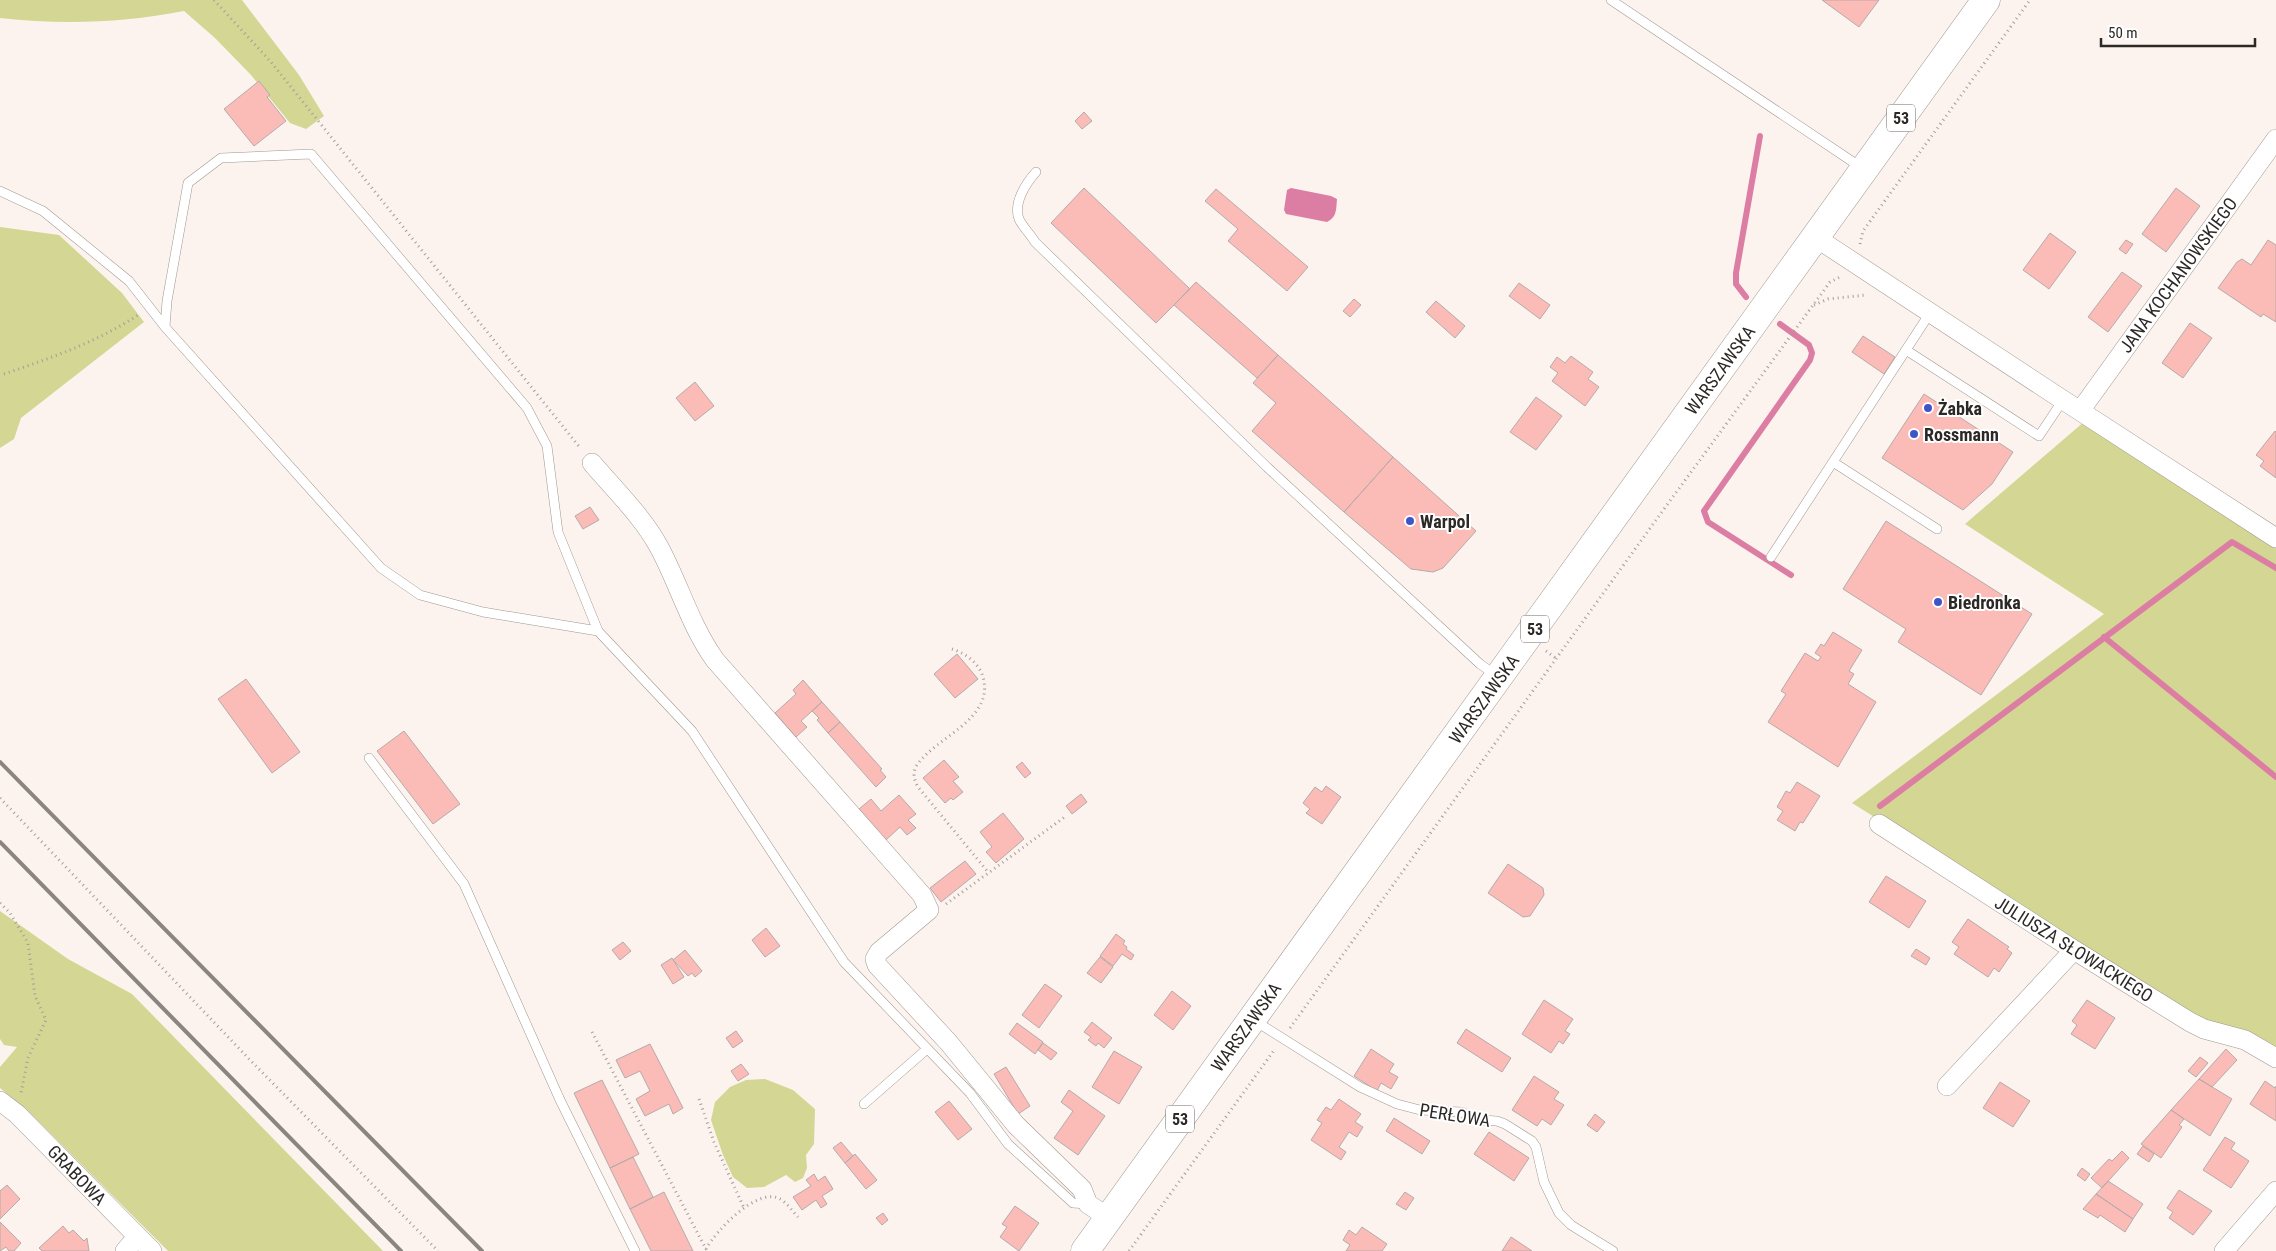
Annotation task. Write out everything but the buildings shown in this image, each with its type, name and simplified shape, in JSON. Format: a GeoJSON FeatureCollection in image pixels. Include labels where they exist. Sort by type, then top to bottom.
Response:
{"type":"FeatureCollection","features":[{"type":"Feature","properties":{"kind":"main road","name":"WARSZAWSKA"},"geometry":{"type":"LineString","coordinates":[[1085,1251],[1098,1211],[1252,1019],[1986,0]]}},
{"type":"Feature","properties":{"kind":"street","name":"JANA KOCHANOWSKIEGO"},"geometry":{"type":"LineString","coordinates":[[2080,411],[2276,138]]}},
{"type":"Feature","properties":{"kind":"street"},"geometry":{"type":"LineString","coordinates":[[1815,237],[2276,538]]}},
{"type":"Feature","properties":{"kind":"street"},"geometry":{"type":"LineString","coordinates":[[592,463],[659,546],[698,634],[715,660],[922,895],[929,910],[879,952],[875,959],[877,965],[938,1030],[1016,1125],[1082,1188],[1098,1211]]}},
{"type":"Feature","properties":{"kind":"street","name":"JULIUSZA SŁOWACKIEGO"},"geometry":{"type":"LineString","coordinates":[[1879,824],[2074,950],[2190,1022],[2204,1029],[2245,1040],[2276,1058]]}},
{"type":"Feature","properties":{"kind":"street"},"geometry":{"type":"LineString","coordinates":[[1946,1086],[2074,950]]}},
{"type":"Feature","properties":{"kind":"street","name":"GRABOWA"},"geometry":{"type":"LineString","coordinates":[[0,1101],[17,1114],[131,1244],[152,1251]]}},
{"type":"Feature","properties":{"kind":"street"},"geometry":{"type":"LineString","coordinates":[[2224,1251],[2276,1191]]}},
{"type":"Feature","properties":{"kind":"lane"},"geometry":{"type":"LineString","coordinates":[[1611,0],[1864,170]]}},
{"type":"Feature","properties":{"kind":"lane"},"geometry":{"type":"LineString","coordinates":[[165,327],[167,301],[188,183],[222,158],[311,154],[526,408],[547,446],[558,532],[598,631],[692,730],[844,962],[970,1093],[1008,1144],[1073,1203],[1098,1211]]}},
{"type":"Feature","properties":{"kind":"lane"},"geometry":{"type":"LineString","coordinates":[[1036,172],[1027,182],[1020,198],[1018,218],[1035,242],[1267,467],[1480,664],[1499,678]]}},
{"type":"Feature","properties":{"kind":"lane"},"geometry":{"type":"LineString","coordinates":[[0,191],[42,211],[129,282],[165,327],[381,568],[420,595],[483,612],[598,631]]}},
{"type":"Feature","properties":{"kind":"lane"},"geometry":{"type":"LineString","coordinates":[[1771,557],[1930,313]]}},
{"type":"Feature","properties":{"kind":"lane"},"geometry":{"type":"LineString","coordinates":[[1906,350],[2039,436],[2063,400]]}},
{"type":"Feature","properties":{"kind":"lane"},"geometry":{"type":"LineString","coordinates":[[1833,462],[1937,529]]}},
{"type":"Feature","properties":{"kind":"lane"},"geometry":{"type":"LineString","coordinates":[[369,758],[464,884],[560,1100],[635,1251]]}},
{"type":"Feature","properties":{"kind":"lane","name":"PERŁOWA"},"geometry":{"type":"LineString","coordinates":[[1252,1019],[1360,1087],[1397,1104],[1420,1110],[1461,1112],[1481,1120],[1497,1121],[1512,1128],[1532,1141],[1536,1147],[1544,1182],[1560,1213],[1571,1225],[1613,1251]]}},
{"type":"Feature","properties":{"kind":"lane"},"geometry":{"type":"LineString","coordinates":[[864,1104],[927,1049]]}},
{"type":"Feature","properties":{"kind":"path"},"geometry":{"type":"LineString","coordinates":[[214,0],[277,70],[592,463]]}},
{"type":"Feature","properties":{"kind":"path"},"geometry":{"type":"LineString","coordinates":[[1861,250],[1860,240],[1863,230],[2030,0]]}},
{"type":"Feature","properties":{"kind":"path"},"geometry":{"type":"LineString","coordinates":[[1814,305],[1836,298],[1869,295]]}},
{"type":"Feature","properties":{"kind":"path"},"geometry":{"type":"LineString","coordinates":[[4,374],[61,355],[112,333],[150,308]]}},
{"type":"Feature","properties":{"kind":"path"},"geometry":{"type":"LineString","coordinates":[[1129,1251],[1799,325]]}},
{"type":"Feature","properties":{"kind":"path"},"geometry":{"type":"LineString","coordinates":[[952,649],[968,657],[977,666],[984,680],[984,694],[974,715],[916,766],[914,780],[988,872]]}},
{"type":"Feature","properties":{"kind":"path"},"geometry":{"type":"LineString","coordinates":[[0,798],[251,1061],[438,1251]]}},
{"type":"Feature","properties":{"kind":"path"},"geometry":{"type":"LineString","coordinates":[[929,910],[948,903],[1066,816]]}},
{"type":"Feature","properties":{"kind":"path"},"geometry":{"type":"LineString","coordinates":[[0,903],[10,913],[28,943],[34,996],[46,1020],[28,1058],[21,1085],[21,1102],[17,1114]]}},
{"type":"Feature","properties":{"kind":"path"},"geometry":{"type":"LineString","coordinates":[[592,1032],[707,1250],[720,1230],[744,1208],[757,1200],[767,1197],[778,1198],[798,1217]]}},
{"type":"Feature","properties":{"kind":"path"},"geometry":{"type":"LineString","coordinates":[[699,1099],[727,1172],[744,1208]]}},
{"type":"Feature","properties":{"kind":"green space"},"geometry":{"type":"Polygon","coordinates":[[[0,0],[242,0],[299,75],[324,116],[306,129],[290,123],[251,75],[215,38],[184,11],[92,22],[46,22],[0,18],[0,0]]]}},
{"type":"Feature","properties":{"kind":"green space"},"geometry":{"type":"Polygon","coordinates":[[[0,227],[59,235],[122,293],[144,322],[21,418],[14,439],[0,448],[0,227]]]}},
{"type":"Feature","properties":{"kind":"green space"},"geometry":{"type":"Polygon","coordinates":[[[2085,421],[2276,545],[2276,1052],[2189,1014],[1852,803],[2104,614],[1965,524],[2085,421]]]}},
{"type":"Feature","properties":{"kind":"green space"},"geometry":{"type":"Polygon","coordinates":[[[0,911],[68,959],[132,994],[383,1251],[168,1251],[28,1111],[0,1088],[0,1067],[17,1047],[4,1045],[0,1039],[0,911]]]}},
{"type":"Feature","properties":{"kind":"green space"},"geometry":{"type":"Polygon","coordinates":[[[765,1079],[793,1090],[815,1109],[814,1144],[806,1155],[807,1168],[803,1178],[795,1182],[786,1175],[764,1187],[747,1188],[733,1177],[711,1120],[715,1102],[730,1087],[746,1080],[765,1079]]]}},
{"type":"Feature","properties":{"kind":"shaded area"},"geometry":{"type":"Polygon","coordinates":[[[1291,188],[1331,196],[1337,199],[1334,215],[1327,222],[1286,214],[1284,210],[1287,190],[1291,188]]]}},
{"type":"Feature","properties":{"kind":"waterway"},"geometry":{"type":"LineString","coordinates":[[1746,297],[1736,284],[1736,273],[1760,136]]}},
{"type":"Feature","properties":{"kind":"waterway"},"geometry":{"type":"LineString","coordinates":[[1780,324],[1809,345],[1812,353],[1810,360],[1704,511],[1708,522],[1791,575]]}},
{"type":"Feature","properties":{"kind":"waterway"},"geometry":{"type":"LineString","coordinates":[[1880,806],[2232,542],[2276,568]]}},
{"type":"Feature","properties":{"kind":"waterway"},"geometry":{"type":"LineString","coordinates":[[2104,637],[2276,777]]}},
{"type":"Feature","properties":{"kind":"railway"},"geometry":{"type":"LineString","coordinates":[[0,762],[482,1251]]}},
{"type":"Feature","properties":{"kind":"railway"},"geometry":{"type":"LineString","coordinates":[[0,842],[401,1251]]}},
{"type":"Feature","properties":{"kind":"place","name":"Żabka"},"geometry":{"type":"Point","coordinates":[1928,408]}},
{"type":"Feature","properties":{"kind":"place","name":"Rossmann"},"geometry":{"type":"Point","coordinates":[1914,434]}},
{"type":"Feature","properties":{"kind":"place","name":"Warpol"},"geometry":{"type":"Point","coordinates":[1410,521]}},
{"type":"Feature","properties":{"kind":"place","name":"Biedronka"},"geometry":{"type":"Point","coordinates":[1938,602]}}]}
